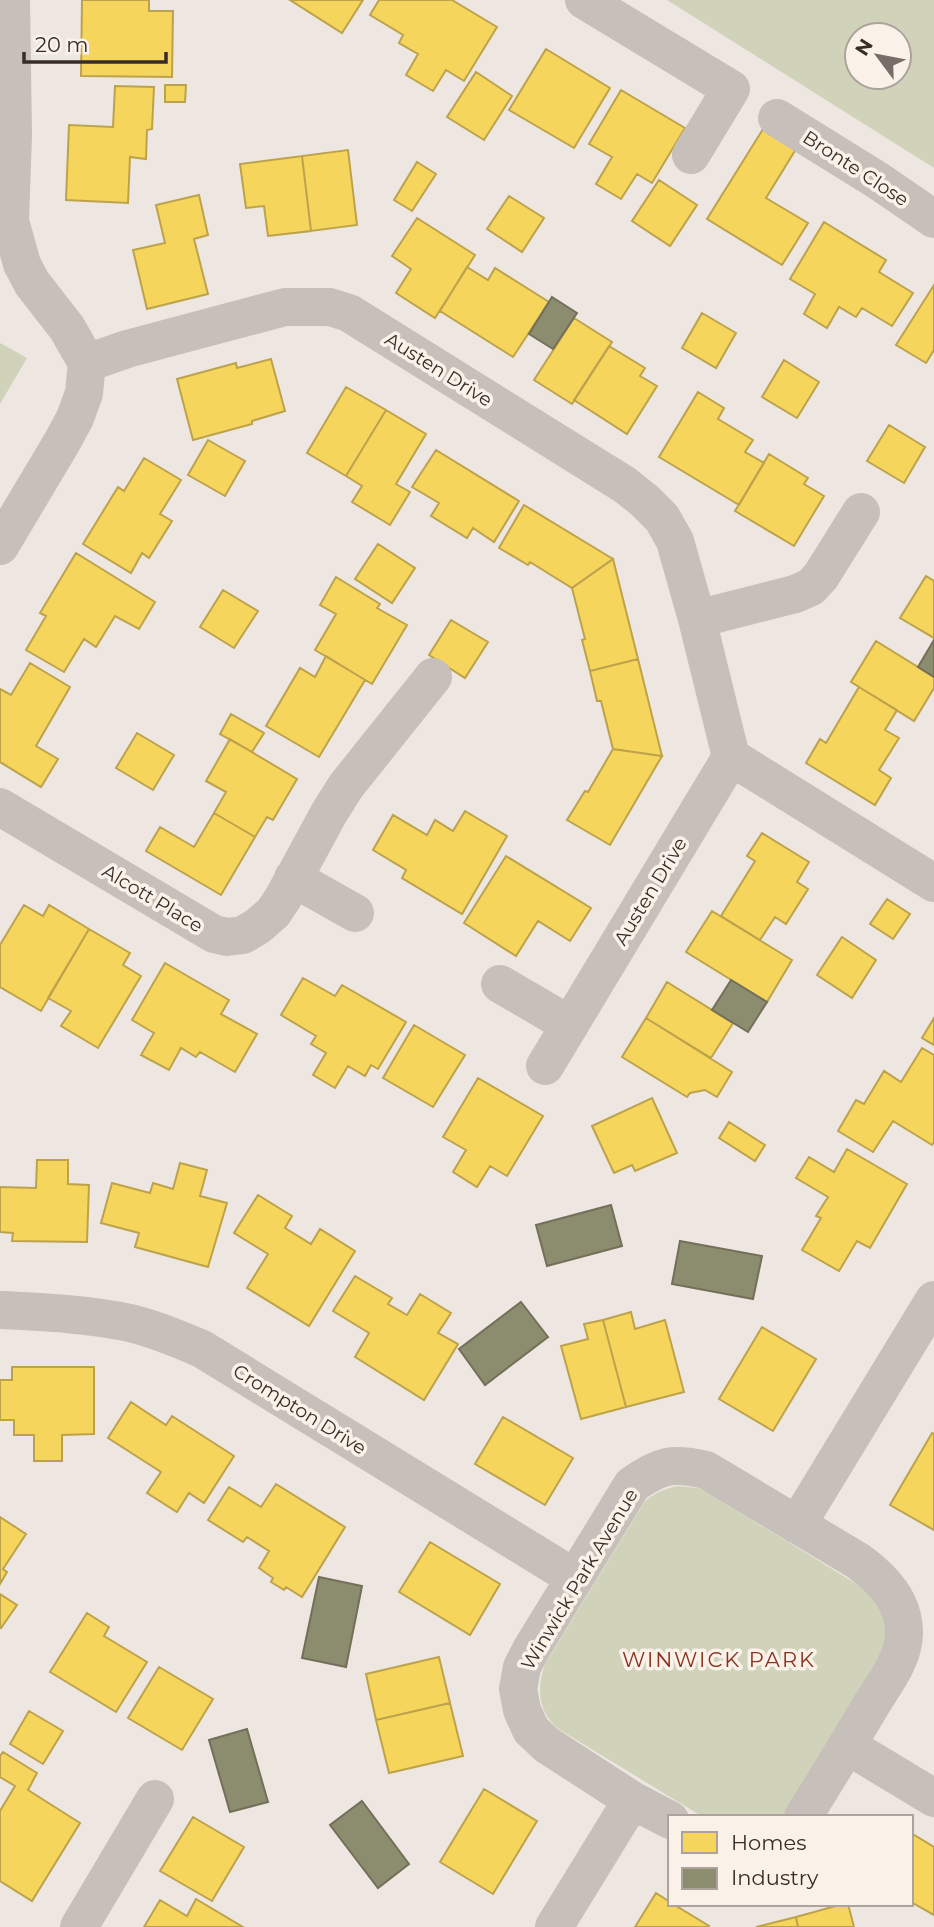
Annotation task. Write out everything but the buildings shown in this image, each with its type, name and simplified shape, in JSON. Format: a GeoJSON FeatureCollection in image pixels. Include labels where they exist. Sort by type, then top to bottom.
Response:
{"type":"FeatureCollection","features":[{"type":"Feature","properties":{"kind":"street"},"geometry":{"type":"LineString","coordinates":[[0,546],[75,418],[84,393],[87,363],[68,328],[32,283],[22,264],[10,221],[13,135],[11,0]]}},
{"type":"Feature","properties":{"kind":"street"},"geometry":{"type":"LineString","coordinates":[[584,0],[731,89],[691,155]]}},
{"type":"Feature","properties":{"kind":"street","name":"Bronte Close"},"geometry":{"type":"LineString","coordinates":[[777,118],[934,219]]}},
{"type":"Feature","properties":{"kind":"street","name":"Austen Drive"},"geometry":{"type":"LineString","coordinates":[[87,363],[127,349],[285,306],[330,307],[349,313],[625,485],[662,518],[675,541],[731,757],[545,1066]]}},
{"type":"Feature","properties":{"kind":"street"},"geometry":{"type":"LineString","coordinates":[[697,619],[794,594],[811,587],[821,576],[860,512]]}},
{"type":"Feature","properties":{"kind":"street","name":"Alcott Place"},"geometry":{"type":"LineString","coordinates":[[0,807],[214,934],[243,936],[272,913],[346,786],[433,677]]}},
{"type":"Feature","properties":{"kind":"street"},"geometry":{"type":"LineString","coordinates":[[731,757],[934,883]]}},
{"type":"Feature","properties":{"kind":"street"},"geometry":{"type":"LineString","coordinates":[[293,878],[355,913]]}},
{"type":"Feature","properties":{"kind":"street"},"geometry":{"type":"LineString","coordinates":[[500,984],[570,1024]]}},
{"type":"Feature","properties":{"kind":"street"},"geometry":{"type":"LineString","coordinates":[[797,1525],[934,1300]]}},
{"type":"Feature","properties":{"kind":"street","name":"Crompton Drive"},"geometry":{"type":"LineString","coordinates":[[0,1310],[90,1316],[131,1323],[202,1349],[575,1578]]}},
{"type":"Feature","properties":{"kind":"street","name":"Winwick Park Avenue"},"geometry":{"type":"LineString","coordinates":[[668,1819],[632,1800],[547,1745],[531,1730],[522,1710],[518,1689],[522,1668],[632,1486],[651,1472],[668,1466],[690,1466],[706,1471],[858,1561],[875,1573],[892,1592],[902,1614],[904,1636],[899,1659],[804,1815]]}},
{"type":"Feature","properties":{"kind":"street"},"geometry":{"type":"LineString","coordinates":[[848,1746],[934,1798]]}},
{"type":"Feature","properties":{"kind":"street"},"geometry":{"type":"LineString","coordinates":[[79,1927],[155,1799]]}},
{"type":"Feature","properties":{"kind":"street"},"geometry":{"type":"LineString","coordinates":[[554,1927],[632,1800]]}},
{"type":"Feature","properties":{"kind":"green space"},"geometry":{"type":"Polygon","coordinates":[[[667,0],[934,0],[934,168],[667,0]]]}},
{"type":"Feature","properties":{"kind":"green space"},"geometry":{"type":"Polygon","coordinates":[[[0,343],[27,358],[0,404],[0,343]]]}},
{"type":"Feature","properties":{"kind":"green space"},"geometry":{"type":"Polygon","coordinates":[[[677,1486],[698,1488],[868,1591],[876,1599],[887,1630],[882,1652],[784,1815],[700,1815],[560,1730],[543,1709],[540,1683],[545,1664],[645,1501],[677,1486]]]}},
{"type":"Feature","properties":{"kind":"district","name":"WINWICK PARK"},"geometry":{"type":"Point","coordinates":[719,1660]}}]}
